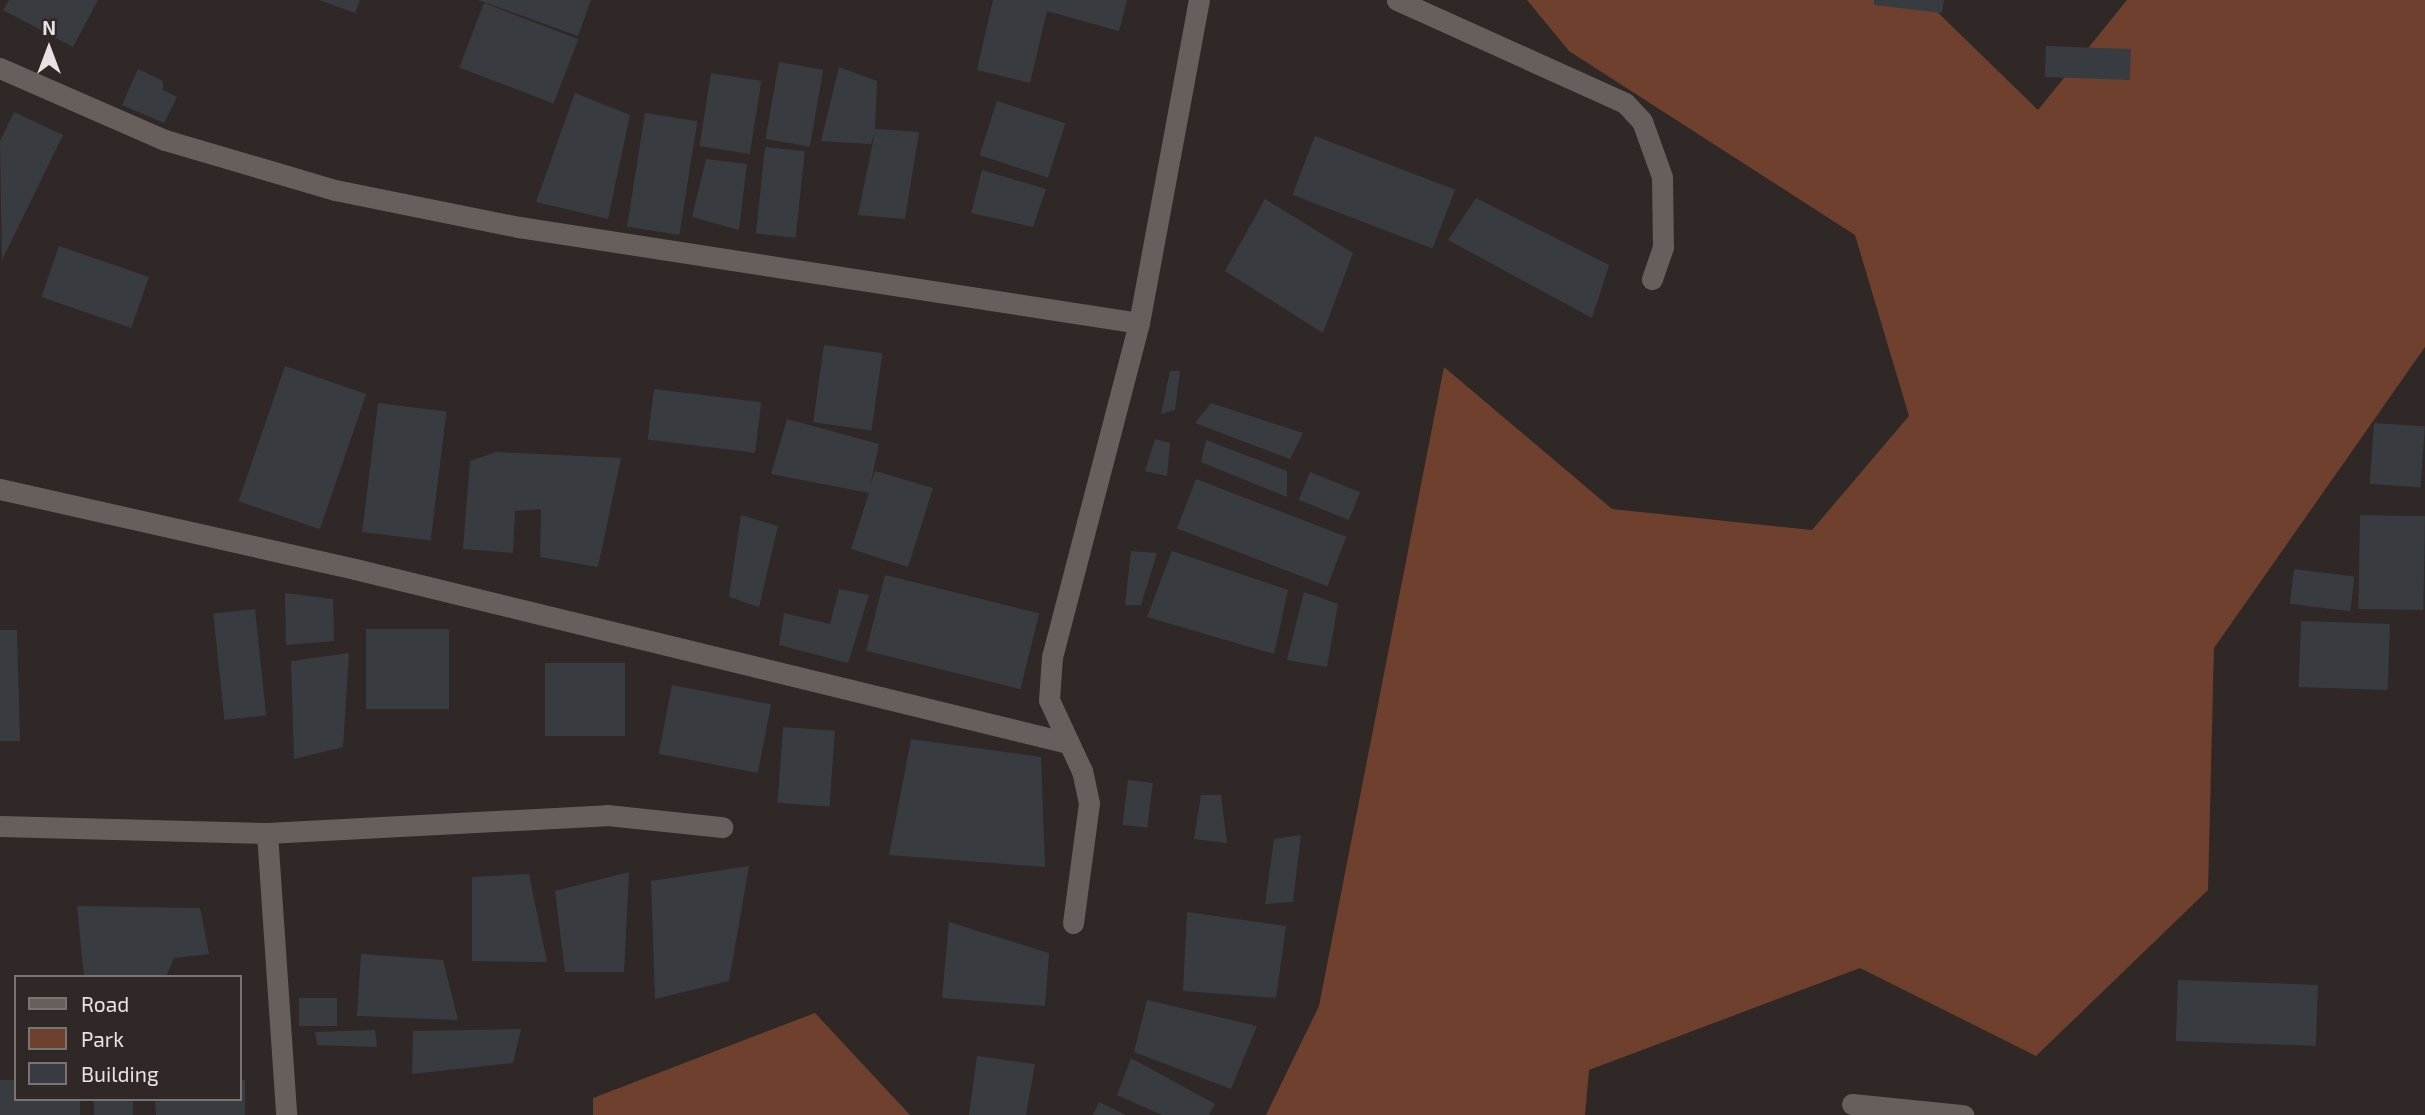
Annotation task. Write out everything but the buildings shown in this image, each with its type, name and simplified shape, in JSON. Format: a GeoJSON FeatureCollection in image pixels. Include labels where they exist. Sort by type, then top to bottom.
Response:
{"type":"FeatureCollection","features":[{"type":"Feature","properties":{"kind":"street"},"geometry":{"type":"LineString","coordinates":[[1073,923],[1089,803],[1082,771],[1049,700],[1052,657],[1139,323],[1199,0]]}},
{"type":"Feature","properties":{"kind":"street"},"geometry":{"type":"LineString","coordinates":[[1397,0],[1625,103],[1642,121],[1662,177],[1663,247],[1652,279]]}},
{"type":"Feature","properties":{"kind":"street"},"geometry":{"type":"LineString","coordinates":[[0,68],[165,140],[335,190],[533,229],[1139,323]]}},
{"type":"Feature","properties":{"kind":"street"},"geometry":{"type":"LineString","coordinates":[[0,489],[355,569],[1068,743]]}},
{"type":"Feature","properties":{"kind":"street"},"geometry":{"type":"LineString","coordinates":[[0,826],[267,833],[607,814],[722,827]]}},
{"type":"Feature","properties":{"kind":"street"},"geometry":{"type":"LineString","coordinates":[[267,833],[286,1115]]}},
{"type":"Feature","properties":{"kind":"street"},"geometry":{"type":"LineString","coordinates":[[1852,1104],[1963,1115]]}},
{"type":"Feature","properties":{"kind":"green space"},"geometry":{"type":"Polygon","coordinates":[[[1527,0],[1925,0],[2038,110],[2127,0],[2425,0],[2425,347],[2214,648],[2208,890],[2036,1056],[1860,968],[1589,1070],[1585,1115],[1266,1115],[1319,1006],[1444,367],[1612,509],[1812,530],[1909,416],[1855,235],[1569,51],[1527,0]]]}},
{"type":"Feature","properties":{"kind":"green space"},"geometry":{"type":"Polygon","coordinates":[[[815,1013],[910,1115],[593,1115],[593,1098],[815,1013]]]}}]}
